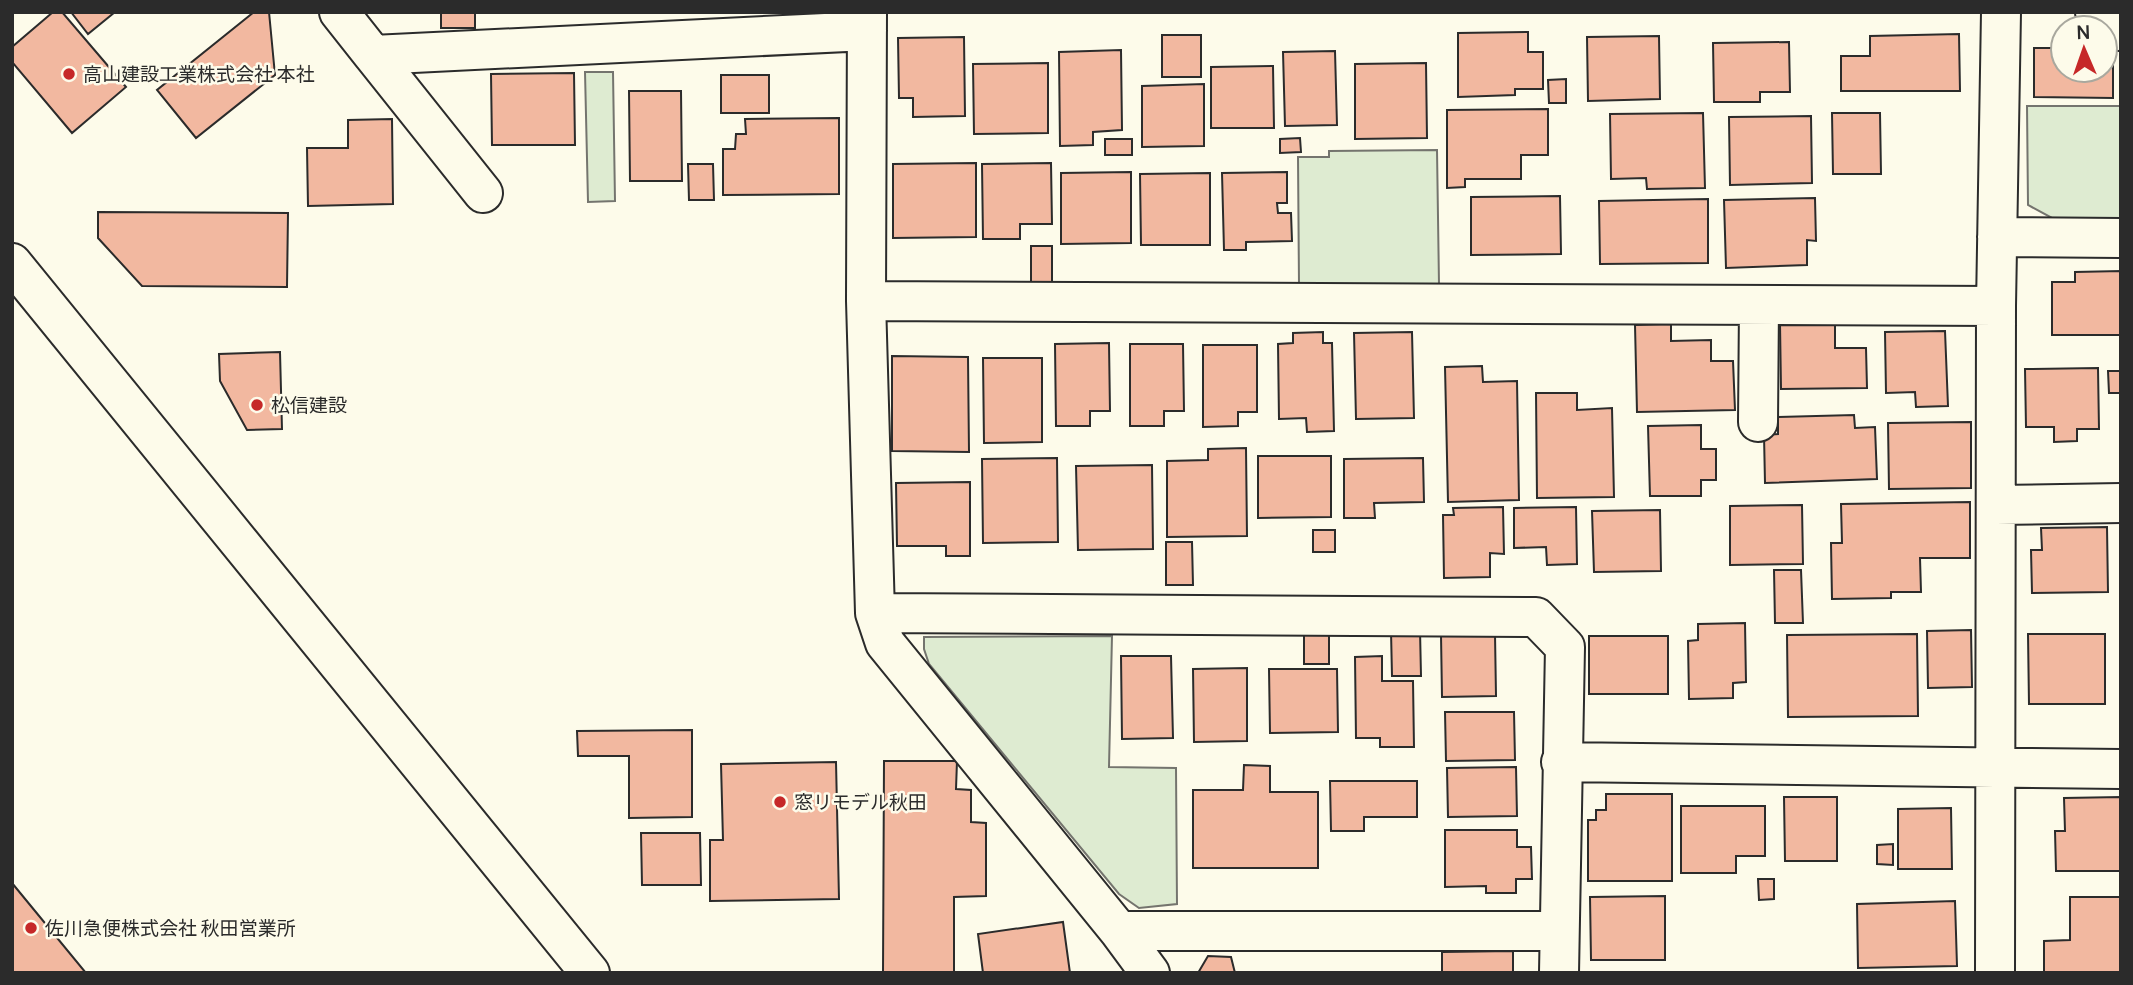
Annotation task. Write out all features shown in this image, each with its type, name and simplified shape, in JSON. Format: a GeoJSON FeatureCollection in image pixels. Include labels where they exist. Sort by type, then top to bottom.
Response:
{"type":"FeatureCollection","features":[{"type":"Feature","properties":{"kind":"street"},"geometry":{"type":"LineString","coordinates":[[339,12],[483,193]]}},
{"type":"Feature","properties":{"kind":"street"},"geometry":{"type":"LineString","coordinates":[[1995,973],[1996,306],[2001,12]]}},
{"type":"Feature","properties":{"kind":"street"},"geometry":{"type":"LineString","coordinates":[[2095,12],[2121,31]]}},
{"type":"Feature","properties":{"kind":"street"},"geometry":{"type":"LineString","coordinates":[[373,55],[867,22],[866,301],[875,614],[886,643],[1150,973]]}},
{"type":"Feature","properties":{"kind":"street"},"geometry":{"type":"LineString","coordinates":[[1997,237],[2121,238]]}},
{"type":"Feature","properties":{"kind":"street"},"geometry":{"type":"LineString","coordinates":[[12,263],[590,973]]}},
{"type":"Feature","properties":{"kind":"street"},"geometry":{"type":"LineString","coordinates":[[866,301],[1996,306]]}},
{"type":"Feature","properties":{"kind":"street"},"geometry":{"type":"LineString","coordinates":[[1758,422],[1759,305]]}},
{"type":"Feature","properties":{"kind":"street"},"geometry":{"type":"LineString","coordinates":[[1996,505],[2121,503]]}},
{"type":"Feature","properties":{"kind":"street"},"geometry":{"type":"LineString","coordinates":[[875,614],[1536,617],[1564,647],[1559,973]]}},
{"type":"Feature","properties":{"kind":"street"},"geometry":{"type":"LineString","coordinates":[[1561,762],[2121,769]]}},
{"type":"Feature","properties":{"kind":"street"},"geometry":{"type":"LineString","coordinates":[[1119,931],[1559,931]]}},
{"type":"Feature","properties":{"kind":"green space"},"geometry":{"type":"Polygon","coordinates":[[[585,72],[613,72],[615,201],[588,202],[585,72]]]}},
{"type":"Feature","properties":{"kind":"green space"},"geometry":{"type":"Polygon","coordinates":[[[2027,106],[2121,106],[2121,218],[2052,218],[2028,205],[2027,106]]]}},
{"type":"Feature","properties":{"kind":"green space"},"geometry":{"type":"Polygon","coordinates":[[[1437,150],[1439,284],[1299,285],[1298,157],[1329,157],[1329,151],[1437,150]]]}},
{"type":"Feature","properties":{"kind":"green space"},"geometry":{"type":"Polygon","coordinates":[[[1112,636],[1109,767],[1176,768],[1177,904],[1139,908],[1119,894],[929,664],[924,649],[924,637],[1112,636]]]}},
{"type":"Feature","properties":{"kind":"building","name":"高山建設工業株式会社 本社"},"geometry":{"type":"Polygon","coordinates":[[[53,12],[62,12],[126,87],[72,133],[12,62],[12,47],[53,12]]]}},
{"type":"Feature","properties":{"kind":"building"},"geometry":{"type":"Polygon","coordinates":[[[71,12],[115,12],[88,34],[71,12]]]}},
{"type":"Feature","properties":{"kind":"building"},"geometry":{"type":"Polygon","coordinates":[[[254,12],[269,12],[275,75],[196,138],[157,90],[254,12]]]}},
{"type":"Feature","properties":{"kind":"building"},"geometry":{"type":"Polygon","coordinates":[[[441,12],[475,12],[475,28],[441,28],[441,12]]]}},
{"type":"Feature","properties":{"kind":"building"},"geometry":{"type":"Polygon","coordinates":[[[1528,32],[1528,52],[1543,52],[1543,89],[1515,89],[1515,95],[1458,97],[1458,33],[1528,32]]]}},
{"type":"Feature","properties":{"kind":"building"},"geometry":{"type":"Polygon","coordinates":[[[1959,34],[1960,91],[1841,91],[1841,56],[1870,56],[1870,36],[1959,34]]]}},
{"type":"Feature","properties":{"kind":"building"},"geometry":{"type":"Polygon","coordinates":[[[1162,35],[1201,35],[1201,77],[1162,77],[1162,35]]]}},
{"type":"Feature","properties":{"kind":"building"},"geometry":{"type":"Polygon","coordinates":[[[1659,36],[1660,99],[1588,101],[1587,37],[1659,36]]]}},
{"type":"Feature","properties":{"kind":"building"},"geometry":{"type":"Polygon","coordinates":[[[964,37],[965,116],[913,117],[913,98],[899,98],[898,38],[964,37]]]}},
{"type":"Feature","properties":{"kind":"building"},"geometry":{"type":"Polygon","coordinates":[[[1789,42],[1790,92],[1760,92],[1760,102],[1714,102],[1713,43],[1789,42]]]}},
{"type":"Feature","properties":{"kind":"building"},"geometry":{"type":"Polygon","coordinates":[[[2034,48],[2049,48],[2049,84],[2113,84],[2113,98],[2034,97],[2034,48]]]}},
{"type":"Feature","properties":{"kind":"building"},"geometry":{"type":"Polygon","coordinates":[[[1121,50],[1122,130],[1093,132],[1093,145],[1060,146],[1059,52],[1121,50]]]}},
{"type":"Feature","properties":{"kind":"building"},"geometry":{"type":"Polygon","coordinates":[[[1335,51],[1337,125],[1285,126],[1283,52],[1335,51]]]}},
{"type":"Feature","properties":{"kind":"building"},"geometry":{"type":"Polygon","coordinates":[[[1048,63],[1048,133],[974,134],[973,64],[1048,63]]]}},
{"type":"Feature","properties":{"kind":"building"},"geometry":{"type":"Polygon","coordinates":[[[1426,63],[1427,138],[1355,139],[1355,64],[1426,63]]]}},
{"type":"Feature","properties":{"kind":"building"},"geometry":{"type":"Polygon","coordinates":[[[1273,66],[1274,128],[1211,128],[1211,67],[1273,66]]]}},
{"type":"Feature","properties":{"kind":"building"},"geometry":{"type":"Polygon","coordinates":[[[574,73],[575,145],[492,145],[491,74],[574,73]]]}},
{"type":"Feature","properties":{"kind":"building"},"geometry":{"type":"Polygon","coordinates":[[[721,75],[769,75],[769,113],[721,113],[721,75]]]}},
{"type":"Feature","properties":{"kind":"building"},"geometry":{"type":"Polygon","coordinates":[[[1566,79],[1566,103],[1549,103],[1548,80],[1566,79]]]}},
{"type":"Feature","properties":{"kind":"building"},"geometry":{"type":"Polygon","coordinates":[[[1204,84],[1204,146],[1142,147],[1142,86],[1204,84]]]}},
{"type":"Feature","properties":{"kind":"building"},"geometry":{"type":"Polygon","coordinates":[[[629,91],[681,91],[682,181],[630,181],[629,91]]]}},
{"type":"Feature","properties":{"kind":"building"},"geometry":{"type":"Polygon","coordinates":[[[1548,109],[1548,155],[1521,155],[1521,179],[1465,179],[1465,187],[1447,188],[1447,110],[1548,109]]]}},
{"type":"Feature","properties":{"kind":"building"},"geometry":{"type":"Polygon","coordinates":[[[1703,113],[1705,188],[1647,189],[1646,178],[1611,179],[1610,114],[1703,113]]]}},
{"type":"Feature","properties":{"kind":"building"},"geometry":{"type":"Polygon","coordinates":[[[1832,113],[1880,113],[1881,174],[1833,174],[1832,113]]]}},
{"type":"Feature","properties":{"kind":"building"},"geometry":{"type":"Polygon","coordinates":[[[1811,116],[1812,183],[1730,185],[1729,117],[1811,116]]]}},
{"type":"Feature","properties":{"kind":"building"},"geometry":{"type":"Polygon","coordinates":[[[839,118],[839,194],[723,195],[723,149],[735,149],[736,134],[746,134],[745,119],[839,118]]]}},
{"type":"Feature","properties":{"kind":"building"},"geometry":{"type":"Polygon","coordinates":[[[392,119],[393,204],[308,206],[307,148],[348,148],[348,120],[392,119]]]}},
{"type":"Feature","properties":{"kind":"building"},"geometry":{"type":"Polygon","coordinates":[[[1300,138],[1301,152],[1280,153],[1280,139],[1300,138]]]}},
{"type":"Feature","properties":{"kind":"building"},"geometry":{"type":"Polygon","coordinates":[[[1105,139],[1132,139],[1132,155],[1105,155],[1105,139]]]}},
{"type":"Feature","properties":{"kind":"building"},"geometry":{"type":"Polygon","coordinates":[[[976,163],[976,237],[893,238],[893,164],[976,163]]]}},
{"type":"Feature","properties":{"kind":"building"},"geometry":{"type":"Polygon","coordinates":[[[1051,163],[1052,224],[1020,224],[1020,239],[983,239],[982,164],[1051,163]]]}},
{"type":"Feature","properties":{"kind":"building"},"geometry":{"type":"Polygon","coordinates":[[[688,164],[713,164],[714,200],[689,200],[688,164]]]}},
{"type":"Feature","properties":{"kind":"building"},"geometry":{"type":"Polygon","coordinates":[[[1131,172],[1131,243],[1061,244],[1061,173],[1131,172]]]}},
{"type":"Feature","properties":{"kind":"building"},"geometry":{"type":"Polygon","coordinates":[[[1287,172],[1287,203],[1277,203],[1278,213],[1291,213],[1292,241],[1246,242],[1246,250],[1224,250],[1222,173],[1287,172]]]}},
{"type":"Feature","properties":{"kind":"building"},"geometry":{"type":"Polygon","coordinates":[[[1210,173],[1210,245],[1141,245],[1140,174],[1210,173]]]}},
{"type":"Feature","properties":{"kind":"building"},"geometry":{"type":"Polygon","coordinates":[[[1560,196],[1561,254],[1471,255],[1471,197],[1560,196]]]}},
{"type":"Feature","properties":{"kind":"building"},"geometry":{"type":"Polygon","coordinates":[[[1815,198],[1816,241],[1807,240],[1807,265],[1726,268],[1724,200],[1815,198]]]}},
{"type":"Feature","properties":{"kind":"building"},"geometry":{"type":"Polygon","coordinates":[[[1708,199],[1708,263],[1600,264],[1599,201],[1708,199]]]}},
{"type":"Feature","properties":{"kind":"building"},"geometry":{"type":"Polygon","coordinates":[[[98,212],[288,213],[287,287],[142,286],[98,238],[98,212]]]}},
{"type":"Feature","properties":{"kind":"building"},"geometry":{"type":"Polygon","coordinates":[[[1031,246],[1052,246],[1052,288],[1031,288],[1031,246]]]}},
{"type":"Feature","properties":{"kind":"building"},"geometry":{"type":"Polygon","coordinates":[[[2121,271],[2121,335],[2052,335],[2052,282],[2075,282],[2075,272],[2121,271]]]}},
{"type":"Feature","properties":{"kind":"building"},"geometry":{"type":"Polygon","coordinates":[[[1835,323],[1835,348],[1866,348],[1867,388],[1781,389],[1780,324],[1835,323]]]}},
{"type":"Feature","properties":{"kind":"building"},"geometry":{"type":"Polygon","coordinates":[[[1671,324],[1671,341],[1711,340],[1711,361],[1733,361],[1735,410],[1637,412],[1635,325],[1671,324]]]}},
{"type":"Feature","properties":{"kind":"building"},"geometry":{"type":"Polygon","coordinates":[[[1945,331],[1948,406],[1916,407],[1915,392],[1886,393],[1885,332],[1945,331]]]}},
{"type":"Feature","properties":{"kind":"building"},"geometry":{"type":"Polygon","coordinates":[[[1323,332],[1323,343],[1332,343],[1334,431],[1307,432],[1306,418],[1279,419],[1278,344],[1293,343],[1293,333],[1323,332]]]}},
{"type":"Feature","properties":{"kind":"building"},"geometry":{"type":"Polygon","coordinates":[[[1412,332],[1414,418],[1356,419],[1354,333],[1412,332]]]}},
{"type":"Feature","properties":{"kind":"building"},"geometry":{"type":"Polygon","coordinates":[[[1109,343],[1110,411],[1090,411],[1090,426],[1056,426],[1055,344],[1109,343]]]}},
{"type":"Feature","properties":{"kind":"building"},"geometry":{"type":"Polygon","coordinates":[[[1130,344],[1183,344],[1184,411],[1164,411],[1164,426],[1130,426],[1130,344]]]}},
{"type":"Feature","properties":{"kind":"building"},"geometry":{"type":"Polygon","coordinates":[[[1203,345],[1257,345],[1257,412],[1238,412],[1238,426],[1203,427],[1203,345]]]}},
{"type":"Feature","properties":{"kind":"building","name":"松信建設"},"geometry":{"type":"Polygon","coordinates":[[[280,352],[282,429],[247,430],[220,381],[219,354],[280,352]]]}},
{"type":"Feature","properties":{"kind":"building"},"geometry":{"type":"Polygon","coordinates":[[[892,356],[968,357],[969,452],[892,451],[892,356]]]}},
{"type":"Feature","properties":{"kind":"building"},"geometry":{"type":"Polygon","coordinates":[[[983,358],[1042,358],[1042,442],[984,443],[983,358]]]}},
{"type":"Feature","properties":{"kind":"building"},"geometry":{"type":"Polygon","coordinates":[[[1482,366],[1483,382],[1517,381],[1519,500],[1448,502],[1445,367],[1482,366]]]}},
{"type":"Feature","properties":{"kind":"building"},"geometry":{"type":"Polygon","coordinates":[[[2098,368],[2099,429],[2077,429],[2077,441],[2054,442],[2054,427],[2026,427],[2025,369],[2098,368]]]}},
{"type":"Feature","properties":{"kind":"building"},"geometry":{"type":"Polygon","coordinates":[[[2108,371],[2121,371],[2121,393],[2109,393],[2108,371]]]}},
{"type":"Feature","properties":{"kind":"building"},"geometry":{"type":"Polygon","coordinates":[[[1536,393],[1577,393],[1577,410],[1612,408],[1614,497],[1537,498],[1536,393]]]}},
{"type":"Feature","properties":{"kind":"building"},"geometry":{"type":"Polygon","coordinates":[[[1854,415],[1855,428],[1875,427],[1877,479],[1765,483],[1764,435],[1778,434],[1778,417],[1854,415]]]}},
{"type":"Feature","properties":{"kind":"building"},"geometry":{"type":"Polygon","coordinates":[[[1971,422],[1971,488],[1889,489],[1888,423],[1971,422]]]}},
{"type":"Feature","properties":{"kind":"building"},"geometry":{"type":"Polygon","coordinates":[[[1701,425],[1701,449],[1716,449],[1716,480],[1701,480],[1701,496],[1650,496],[1648,426],[1701,425]]]}},
{"type":"Feature","properties":{"kind":"building"},"geometry":{"type":"Polygon","coordinates":[[[1246,448],[1247,536],[1167,537],[1167,461],[1208,460],[1208,449],[1246,448]]]}},
{"type":"Feature","properties":{"kind":"building"},"geometry":{"type":"Polygon","coordinates":[[[1258,456],[1331,456],[1331,517],[1258,518],[1258,456]]]}},
{"type":"Feature","properties":{"kind":"building"},"geometry":{"type":"Polygon","coordinates":[[[1057,458],[1058,542],[983,543],[982,459],[1057,458]]]}},
{"type":"Feature","properties":{"kind":"building"},"geometry":{"type":"Polygon","coordinates":[[[1423,458],[1424,502],[1374,503],[1375,518],[1344,518],[1344,459],[1423,458]]]}},
{"type":"Feature","properties":{"kind":"building"},"geometry":{"type":"Polygon","coordinates":[[[1152,465],[1153,549],[1078,550],[1076,466],[1152,465]]]}},
{"type":"Feature","properties":{"kind":"building"},"geometry":{"type":"Polygon","coordinates":[[[970,482],[970,556],[946,556],[946,546],[897,546],[896,483],[970,482]]]}},
{"type":"Feature","properties":{"kind":"building"},"geometry":{"type":"Polygon","coordinates":[[[1970,502],[1970,558],[1920,558],[1921,592],[1891,592],[1891,598],[1832,599],[1831,543],[1842,543],[1841,504],[1970,502]]]}},
{"type":"Feature","properties":{"kind":"building"},"geometry":{"type":"Polygon","coordinates":[[[1802,505],[1803,564],[1730,565],[1730,506],[1802,505]]]}},
{"type":"Feature","properties":{"kind":"building"},"geometry":{"type":"Polygon","coordinates":[[[1503,507],[1504,554],[1490,553],[1490,577],[1444,578],[1443,515],[1454,515],[1453,508],[1503,507]]]}},
{"type":"Feature","properties":{"kind":"building"},"geometry":{"type":"Polygon","coordinates":[[[1576,507],[1577,564],[1547,565],[1546,547],[1514,548],[1514,508],[1576,507]]]}},
{"type":"Feature","properties":{"kind":"building"},"geometry":{"type":"Polygon","coordinates":[[[1660,510],[1661,571],[1594,572],[1592,511],[1660,510]]]}},
{"type":"Feature","properties":{"kind":"building"},"geometry":{"type":"Polygon","coordinates":[[[2107,527],[2108,592],[2032,593],[2031,550],[2042,550],[2041,528],[2107,527]]]}},
{"type":"Feature","properties":{"kind":"building"},"geometry":{"type":"Polygon","coordinates":[[[1313,530],[1335,530],[1335,552],[1313,552],[1313,530]]]}},
{"type":"Feature","properties":{"kind":"building"},"geometry":{"type":"Polygon","coordinates":[[[1166,542],[1192,542],[1193,585],[1166,585],[1166,542]]]}},
{"type":"Feature","properties":{"kind":"building"},"geometry":{"type":"Polygon","coordinates":[[[1774,570],[1801,570],[1803,623],[1775,623],[1774,570]]]}},
{"type":"Feature","properties":{"kind":"building"},"geometry":{"type":"Polygon","coordinates":[[[1745,623],[1746,682],[1733,683],[1733,698],[1689,699],[1688,641],[1698,640],[1698,624],[1745,623]]]}},
{"type":"Feature","properties":{"kind":"building"},"geometry":{"type":"Polygon","coordinates":[[[1420,630],[1421,676],[1392,676],[1391,631],[1420,630]]]}},
{"type":"Feature","properties":{"kind":"building"},"geometry":{"type":"Polygon","coordinates":[[[1971,630],[1972,687],[1928,688],[1927,631],[1971,630]]]}},
{"type":"Feature","properties":{"kind":"building"},"geometry":{"type":"Polygon","coordinates":[[[1304,634],[1329,634],[1329,664],[1304,664],[1304,634]]]}},
{"type":"Feature","properties":{"kind":"building"},"geometry":{"type":"Polygon","coordinates":[[[1495,634],[1496,696],[1442,697],[1441,635],[1495,634]]]}},
{"type":"Feature","properties":{"kind":"building"},"geometry":{"type":"Polygon","coordinates":[[[1917,634],[1918,716],[1788,717],[1787,635],[1917,634]]]}},
{"type":"Feature","properties":{"kind":"building"},"geometry":{"type":"Polygon","coordinates":[[[2028,634],[2105,634],[2105,704],[2029,704],[2028,634]]]}},
{"type":"Feature","properties":{"kind":"building"},"geometry":{"type":"Polygon","coordinates":[[[1589,636],[1668,636],[1668,694],[1589,694],[1589,636]]]}},
{"type":"Feature","properties":{"kind":"building"},"geometry":{"type":"Polygon","coordinates":[[[1121,656],[1171,656],[1173,738],[1122,739],[1121,656]]]}},
{"type":"Feature","properties":{"kind":"building"},"geometry":{"type":"Polygon","coordinates":[[[1382,656],[1382,681],[1413,681],[1414,747],[1380,747],[1380,738],[1356,738],[1355,657],[1382,656]]]}},
{"type":"Feature","properties":{"kind":"building"},"geometry":{"type":"Polygon","coordinates":[[[1247,668],[1247,741],[1194,742],[1193,669],[1247,668]]]}},
{"type":"Feature","properties":{"kind":"building"},"geometry":{"type":"Polygon","coordinates":[[[1269,669],[1337,669],[1338,732],[1270,733],[1269,669]]]}},
{"type":"Feature","properties":{"kind":"building"},"geometry":{"type":"Polygon","coordinates":[[[1445,712],[1514,712],[1515,760],[1446,761],[1445,712]]]}},
{"type":"Feature","properties":{"kind":"building"},"geometry":{"type":"Polygon","coordinates":[[[692,730],[692,817],[629,818],[629,756],[578,756],[577,731],[692,730]]]}},
{"type":"Feature","properties":{"kind":"building"},"geometry":{"type":"Polygon","coordinates":[[[884,761],[957,761],[956,789],[971,790],[971,822],[986,823],[986,896],[954,897],[954,973],[883,973],[884,761]]]}},
{"type":"Feature","properties":{"kind":"building","name":"窓リモデル秋田"},"geometry":{"type":"Polygon","coordinates":[[[836,762],[839,899],[710,901],[710,840],[723,840],[721,764],[836,762]]]}},
{"type":"Feature","properties":{"kind":"building"},"geometry":{"type":"Polygon","coordinates":[[[1244,765],[1270,766],[1270,792],[1318,792],[1318,868],[1193,868],[1193,790],[1243,790],[1244,765]]]}},
{"type":"Feature","properties":{"kind":"building"},"geometry":{"type":"Polygon","coordinates":[[[1516,767],[1517,816],[1448,817],[1447,768],[1516,767]]]}},
{"type":"Feature","properties":{"kind":"building"},"geometry":{"type":"Polygon","coordinates":[[[1330,781],[1417,781],[1417,817],[1364,817],[1364,831],[1331,831],[1330,781]]]}},
{"type":"Feature","properties":{"kind":"building"},"geometry":{"type":"Polygon","coordinates":[[[1606,794],[1672,794],[1672,881],[1588,881],[1588,820],[1596,820],[1596,810],[1606,810],[1606,794]]]}},
{"type":"Feature","properties":{"kind":"building"},"geometry":{"type":"Polygon","coordinates":[[[1784,797],[1837,797],[1837,861],[1785,861],[1784,797]]]}},
{"type":"Feature","properties":{"kind":"building"},"geometry":{"type":"Polygon","coordinates":[[[2121,797],[2121,871],[2056,871],[2055,831],[2065,831],[2064,798],[2121,797]]]}},
{"type":"Feature","properties":{"kind":"building"},"geometry":{"type":"Polygon","coordinates":[[[1681,806],[1765,806],[1765,856],[1736,856],[1736,873],[1681,873],[1681,806]]]}},
{"type":"Feature","properties":{"kind":"building"},"geometry":{"type":"Polygon","coordinates":[[[1951,808],[1952,869],[1898,869],[1898,809],[1951,808]]]}},
{"type":"Feature","properties":{"kind":"building"},"geometry":{"type":"Polygon","coordinates":[[[1445,830],[1517,830],[1517,847],[1531,847],[1532,879],[1516,879],[1516,893],[1486,893],[1486,886],[1445,887],[1445,830]]]}},
{"type":"Feature","properties":{"kind":"building"},"geometry":{"type":"Polygon","coordinates":[[[641,833],[700,833],[701,885],[642,885],[641,833]]]}},
{"type":"Feature","properties":{"kind":"building"},"geometry":{"type":"Polygon","coordinates":[[[1893,844],[1893,865],[1877,864],[1877,845],[1893,844]]]}},
{"type":"Feature","properties":{"kind":"building"},"geometry":{"type":"Polygon","coordinates":[[[1758,879],[1774,879],[1774,899],[1759,900],[1758,879]]]}},
{"type":"Feature","properties":{"kind":"building","name":"佐川急便株式会社 秋田営業所"},"geometry":{"type":"Polygon","coordinates":[[[12,883],[86,973],[12,973],[12,883]]]}},
{"type":"Feature","properties":{"kind":"building"},"geometry":{"type":"Polygon","coordinates":[[[1665,896],[1665,960],[1591,960],[1590,897],[1665,896]]]}},
{"type":"Feature","properties":{"kind":"building"},"geometry":{"type":"Polygon","coordinates":[[[2070,897],[2121,897],[2121,973],[2044,973],[2044,941],[2070,940],[2070,897]]]}},
{"type":"Feature","properties":{"kind":"building"},"geometry":{"type":"Polygon","coordinates":[[[1955,901],[1957,966],[1858,968],[1857,904],[1955,901]]]}},
{"type":"Feature","properties":{"kind":"building"},"geometry":{"type":"Polygon","coordinates":[[[1063,922],[1070,973],[983,973],[978,934],[1063,922]]]}},
{"type":"Feature","properties":{"kind":"building"},"geometry":{"type":"Polygon","coordinates":[[[1513,951],[1513,973],[1442,973],[1442,952],[1513,951]]]}},
{"type":"Feature","properties":{"kind":"building"},"geometry":{"type":"Polygon","coordinates":[[[1208,956],[1231,957],[1235,973],[1198,973],[1208,956]]]}},
{"type":"Feature","properties":{"kind":"place","name":"高山建設工業株式会社 本社"},"geometry":{"type":"Point","coordinates":[69,74]}},
{"type":"Feature","properties":{"kind":"place","name":"松信建設"},"geometry":{"type":"Point","coordinates":[257,405]}},
{"type":"Feature","properties":{"kind":"place","name":"窓リモデル秋田"},"geometry":{"type":"Point","coordinates":[780,802]}},
{"type":"Feature","properties":{"kind":"place","name":"佐川急便株式会社 秋田営業所"},"geometry":{"type":"Point","coordinates":[31,928]}}]}
